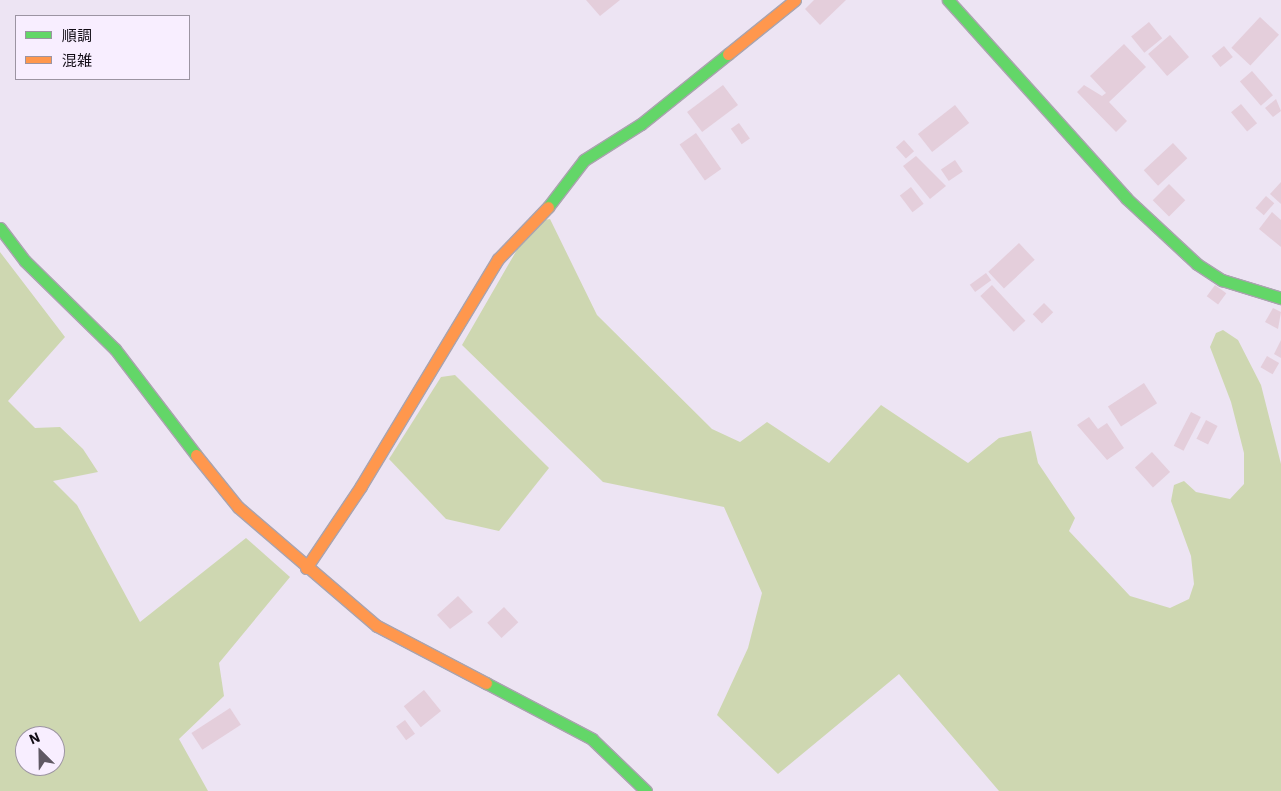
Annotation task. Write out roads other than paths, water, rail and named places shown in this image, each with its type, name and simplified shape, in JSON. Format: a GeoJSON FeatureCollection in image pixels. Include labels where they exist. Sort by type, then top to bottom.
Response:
{"type":"FeatureCollection","features":[{"type":"Feature","properties":{"kind":"street"},"geometry":{"type":"LineString","coordinates":[[306,568],[361,486],[498,259],[552,202],[584,160],[640,124],[795,0]]}},
{"type":"Feature","properties":{"kind":"street"},"geometry":{"type":"LineString","coordinates":[[948,0],[1126,198],[1197,264],[1222,280],[1281,298]]}},
{"type":"Feature","properties":{"kind":"street"},"geometry":{"type":"LineString","coordinates":[[0,228],[25,260],[115,349],[138,384],[238,507],[306,568],[377,626],[592,740],[646,791]]}}]}
